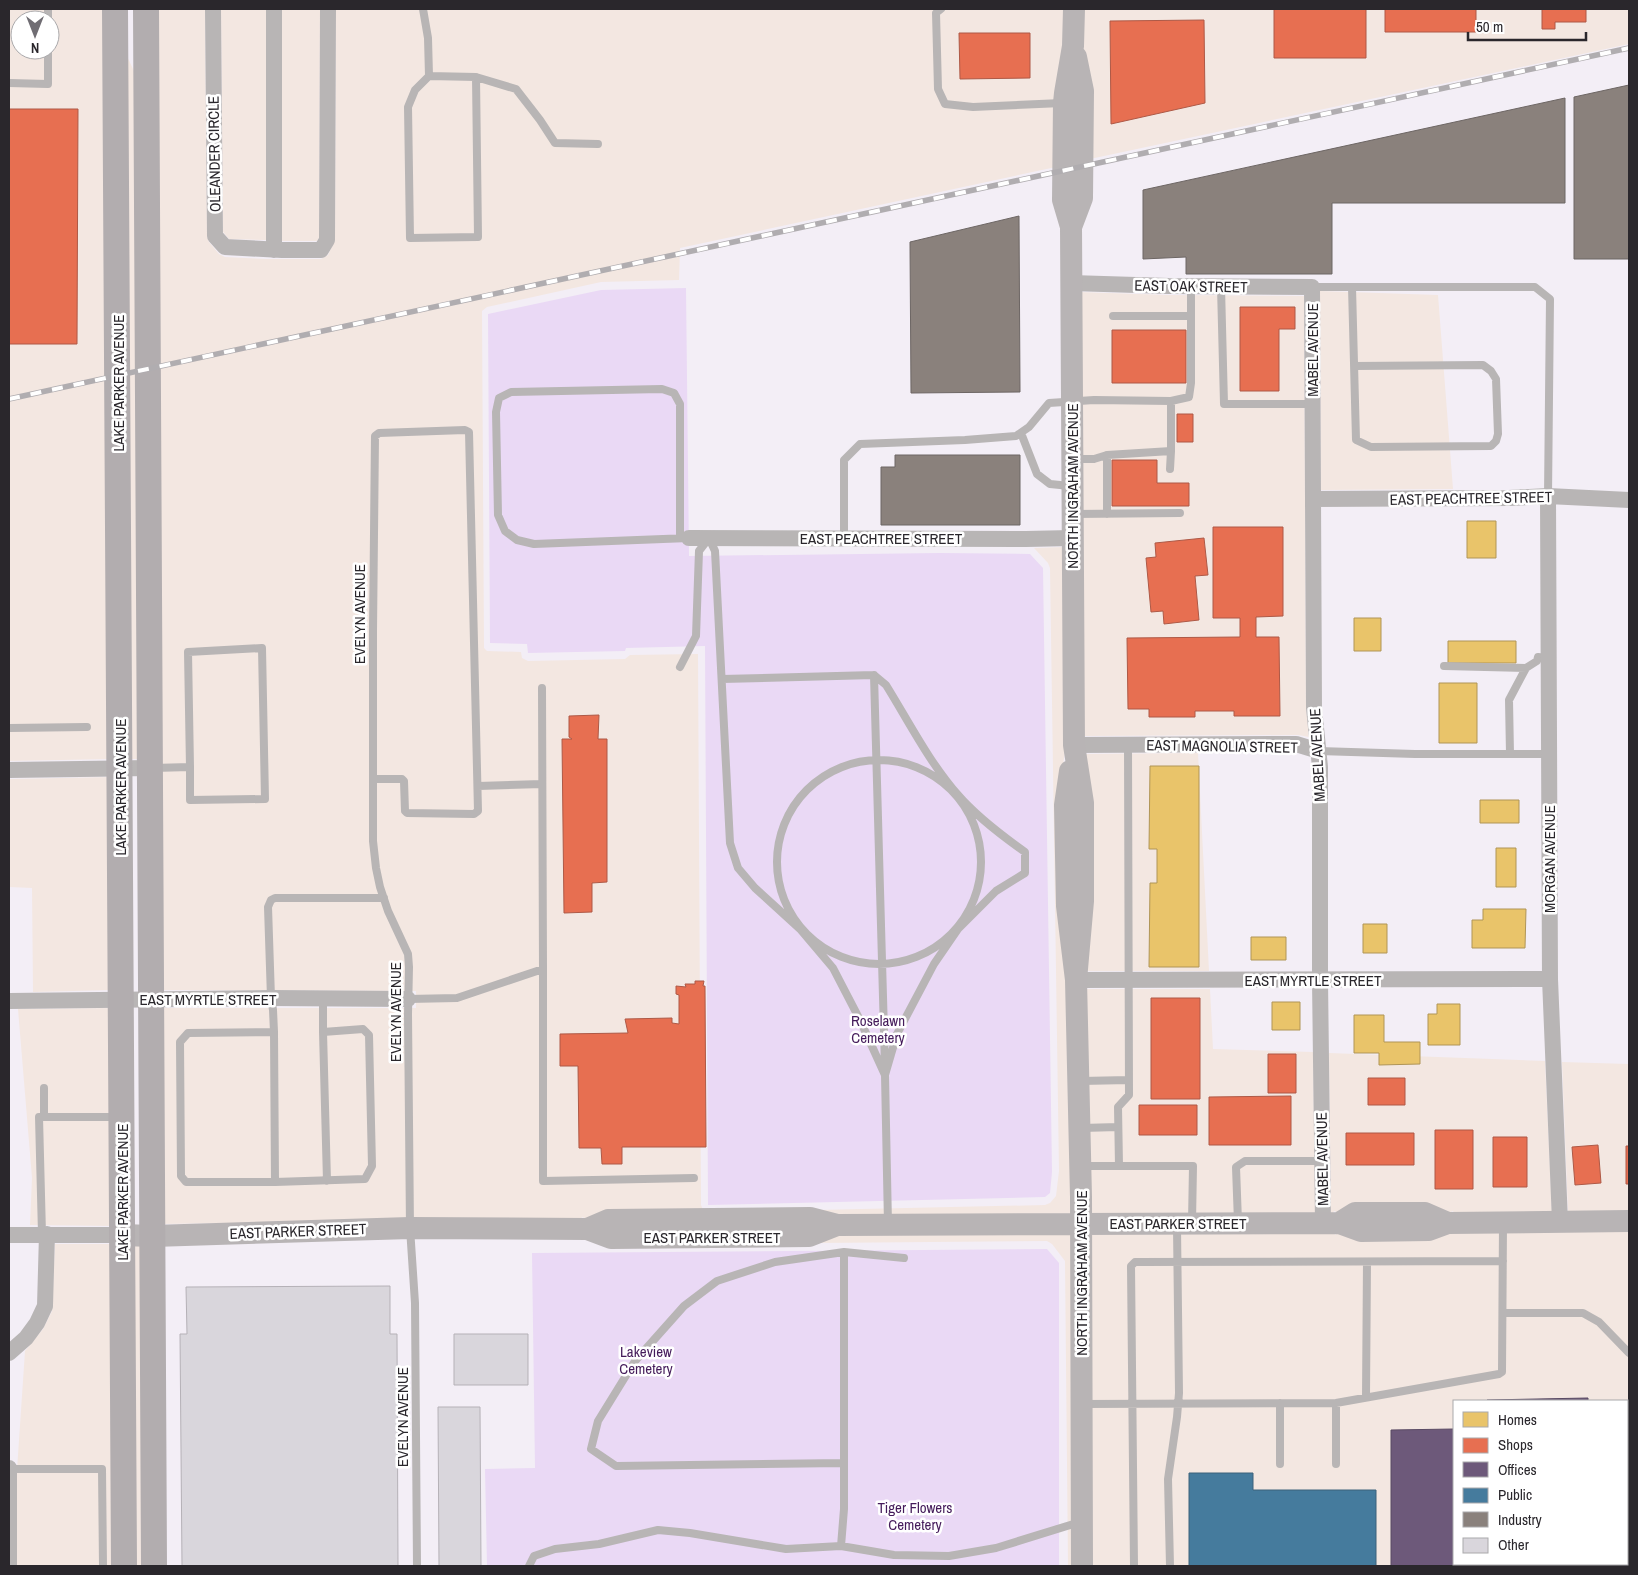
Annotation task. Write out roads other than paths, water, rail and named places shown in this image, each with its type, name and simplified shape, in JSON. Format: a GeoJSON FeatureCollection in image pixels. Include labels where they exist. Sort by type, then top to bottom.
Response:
{"type":"FeatureCollection","features":[{"type":"Feature","properties":{"kind":"main road","name":"LAKE PARKER AVENUE"},"geometry":{"type":"LineString","coordinates":[[116,9],[122,1236],[113,1470],[124,1566]]}},
{"type":"Feature","properties":{"kind":"main road"},"geometry":{"type":"LineString","coordinates":[[133,9],[133,50],[147,80]]}},
{"type":"Feature","properties":{"kind":"main road","name":"LAKE PARKER AVENUE"},"geometry":{"type":"LineString","coordinates":[[146,9],[154,1566]]}},
{"type":"Feature","properties":{"kind":"street","name":"OLEANDER CIRCLE"},"geometry":{"type":"LineString","coordinates":[[213,9],[215,236],[225,248],[274,250],[321,250],[327,240],[328,9]]}},
{"type":"Feature","properties":{"kind":"street"},"geometry":{"type":"LineString","coordinates":[[274,9],[274,250]]}},
{"type":"Feature","properties":{"kind":"street","name":"NORTH INGRAHAM AVENUE"},"geometry":{"type":"LineString","coordinates":[[1074,9],[1073,46],[1064,103],[1063,200],[1071,228],[1074,745],[1065,806],[1067,906],[1076,980],[1080,1166],[1082,1566]]}},
{"type":"Feature","properties":{"kind":"street","name":"NORTH INGRAHAM AVENUE"},"geometry":{"type":"LineString","coordinates":[[1071,228],[1082,198],[1083,92],[1073,46]]}},
{"type":"Feature","properties":{"kind":"street","name":"EAST OAK STREET"},"geometry":{"type":"LineString","coordinates":[[1071,283],[1312,287]]}},
{"type":"Feature","properties":{"kind":"street","name":"MABEL AVENUE"},"geometry":{"type":"LineString","coordinates":[[1312,287],[1314,708],[1320,767],[1322,1161],[1331,1222]]}},
{"type":"Feature","properties":{"kind":"street","name":"EAST PEACHTREE STREET"},"geometry":{"type":"LineString","coordinates":[[1313,499],[1509,498],[1548,496],[1629,500]]}},
{"type":"Feature","properties":{"kind":"street","name":"MORGAN AVENUE"},"geometry":{"type":"LineString","coordinates":[[1548,496],[1550,979],[1560,1222]]}},
{"type":"Feature","properties":{"kind":"street","name":"EAST PEACHTREE STREET"},"geometry":{"type":"LineString","coordinates":[[684,538],[1072,538]]}},
{"type":"Feature","properties":{"kind":"street","name":"EAST MAGNOLIA STREET"},"geometry":{"type":"LineString","coordinates":[[1074,745],[1296,744],[1319,751]]}},
{"type":"Feature","properties":{"kind":"street"},"geometry":{"type":"LineString","coordinates":[[9,770],[151,768]]}},
{"type":"Feature","properties":{"kind":"street","name":"EAST MYRTLE STREET"},"geometry":{"type":"LineString","coordinates":[[1076,980],[1550,979]]}},
{"type":"Feature","properties":{"kind":"street","name":"EAST MYRTLE STREET"},"geometry":{"type":"LineString","coordinates":[[9,1000],[408,999]]}},
{"type":"Feature","properties":{"kind":"street","name":"EAST PARKER STREET"},"geometry":{"type":"LineString","coordinates":[[9,1235],[153,1236],[410,1228],[587,1228],[611,1238],[809,1236],[837,1225],[1331,1222],[1361,1231],[1429,1230],[1448,1222],[1629,1221]]}},
{"type":"Feature","properties":{"kind":"street"},"geometry":{"type":"LineString","coordinates":[[9,1353],[26,1338],[37,1323],[45,1306],[45,1234]]}},
{"type":"Feature","properties":{"kind":"street"},"geometry":{"type":"LineString","coordinates":[[9,1468],[9,1566]]}},
{"type":"Feature","properties":{"kind":"lane"},"geometry":{"type":"LineString","coordinates":[[423,9],[428,38],[429,76]]}},
{"type":"Feature","properties":{"kind":"lane"},"geometry":{"type":"LineString","coordinates":[[941,9],[936,13],[938,89],[945,104],[973,107],[1064,103]]}},
{"type":"Feature","properties":{"kind":"lane"},"geometry":{"type":"LineString","coordinates":[[9,84],[48,84],[48,60]]}},
{"type":"Feature","properties":{"kind":"lane"},"geometry":{"type":"LineString","coordinates":[[476,77],[478,237],[410,238],[408,107],[415,90],[429,76],[476,77],[516,89],[555,143],[598,144]]}},
{"type":"Feature","properties":{"kind":"lane"},"geometry":{"type":"LineString","coordinates":[[844,538],[844,460],[860,444],[1016,436],[1029,427],[1050,403],[1094,400],[1171,401],[1188,397],[1191,383],[1191,286]]}},
{"type":"Feature","properties":{"kind":"lane"},"geometry":{"type":"LineString","coordinates":[[1221,286],[1224,404],[1313,404]]}},
{"type":"Feature","properties":{"kind":"lane"},"geometry":{"type":"LineString","coordinates":[[1312,287],[1535,286],[1550,299],[1548,496]]}},
{"type":"Feature","properties":{"kind":"lane"},"geometry":{"type":"LineString","coordinates":[[1352,287],[1354,366],[1356,440],[1371,447],[1492,446],[1496,441],[1498,434],[1496,378],[1492,371],[1483,365],[1354,366]]}},
{"type":"Feature","properties":{"kind":"lane"},"geometry":{"type":"LineString","coordinates":[[1113,316],[1191,316]]}},
{"type":"Feature","properties":{"kind":"lane"},"geometry":{"type":"LineString","coordinates":[[662,389],[674,393],[680,404],[684,538],[534,544],[517,540],[506,531],[498,515],[496,412],[499,398],[511,392],[662,389]]}},
{"type":"Feature","properties":{"kind":"lane"},"geometry":{"type":"LineString","coordinates":[[1170,469],[1171,401]]}},
{"type":"Feature","properties":{"kind":"lane","name":"EVELYN AVENUE"},"geometry":{"type":"LineString","coordinates":[[416,1566],[415,1303],[410,1228],[408,954],[388,911],[376,868],[373,841],[374,464],[375,436],[379,433],[464,430],[469,432],[478,786]]}},
{"type":"Feature","properties":{"kind":"lane"},"geometry":{"type":"LineString","coordinates":[[1021,433],[1037,474],[1050,484],[1072,486]]}},
{"type":"Feature","properties":{"kind":"lane"},"geometry":{"type":"LineString","coordinates":[[1072,459],[1094,459],[1107,455],[1171,451]]}},
{"type":"Feature","properties":{"kind":"lane"},"geometry":{"type":"LineString","coordinates":[[1107,455],[1107,514]]}},
{"type":"Feature","properties":{"kind":"lane"},"geometry":{"type":"LineString","coordinates":[[1072,514],[1180,514]]}},
{"type":"Feature","properties":{"kind":"lane"},"geometry":{"type":"LineString","coordinates":[[680,667],[696,636],[699,551],[709,538],[715,551],[730,842],[738,868],[755,888],[800,928],[824,949],[852,961],[882,965],[910,960],[936,948],[996,891],[1025,872],[1025,852],[996,831],[936,775],[908,763],[877,759],[844,765],[815,781],[793,806],[779,836],[776,868],[783,900],[800,928],[832,968],[860,1020],[885,1075]]}},
{"type":"Feature","properties":{"kind":"lane"},"geometry":{"type":"LineString","coordinates":[[262,648],[265,799],[190,800],[190,767],[188,652],[262,648]]}},
{"type":"Feature","properties":{"kind":"lane"},"geometry":{"type":"LineString","coordinates":[[1510,754],[1509,700],[1526,668],[1537,661],[1538,657],[1548,658]]}},
{"type":"Feature","properties":{"kind":"lane"},"geometry":{"type":"LineString","coordinates":[[1444,666],[1526,668]]}},
{"type":"Feature","properties":{"kind":"lane"},"geometry":{"type":"LineString","coordinates":[[722,678],[874,675],[886,685],[939,771],[959,796],[974,820],[982,848],[982,877],[973,905],[934,964],[897,1034],[885,1075]]}},
{"type":"Feature","properties":{"kind":"lane"},"geometry":{"type":"LineString","coordinates":[[874,675],[888,1225]]}},
{"type":"Feature","properties":{"kind":"lane"},"geometry":{"type":"LineString","coordinates":[[542,688],[543,1181],[694,1178]]}},
{"type":"Feature","properties":{"kind":"lane"},"geometry":{"type":"LineString","coordinates":[[9,728],[87,727]]}},
{"type":"Feature","properties":{"kind":"lane"},"geometry":{"type":"LineString","coordinates":[[1119,1166],[1118,1107],[1128,1095],[1128,745]]}},
{"type":"Feature","properties":{"kind":"lane","name":"EAST MAGNOLIA STREET"},"geometry":{"type":"LineString","coordinates":[[1319,751],[1415,754],[1549,754]]}},
{"type":"Feature","properties":{"kind":"lane"},"geometry":{"type":"LineString","coordinates":[[151,768],[190,767]]}},
{"type":"Feature","properties":{"kind":"lane"},"geometry":{"type":"LineString","coordinates":[[373,779],[402,779],[404,781],[405,811],[407,814],[474,814],[478,811],[478,786],[542,784]]}},
{"type":"Feature","properties":{"kind":"lane"},"geometry":{"type":"LineString","coordinates":[[275,1182],[274,1032],[268,907],[271,900],[275,898],[384,898]]}},
{"type":"Feature","properties":{"kind":"lane"},"geometry":{"type":"LineString","coordinates":[[408,999],[456,998],[543,969]]}},
{"type":"Feature","properties":{"kind":"lane"},"geometry":{"type":"LineString","coordinates":[[323,999],[327,1181]]}},
{"type":"Feature","properties":{"kind":"lane"},"geometry":{"type":"LineString","coordinates":[[274,1032],[188,1033],[180,1042],[181,1176],[186,1182],[365,1179],[372,1166],[369,1035],[363,1029],[324,1032]]}},
{"type":"Feature","properties":{"kind":"lane"},"geometry":{"type":"LineString","coordinates":[[1078,1081],[1128,1080]]}},
{"type":"Feature","properties":{"kind":"lane"},"geometry":{"type":"LineString","coordinates":[[44,1088],[44,1117]]}},
{"type":"Feature","properties":{"kind":"lane"},"geometry":{"type":"LineString","coordinates":[[45,1234],[39,1117],[122,1117]]}},
{"type":"Feature","properties":{"kind":"lane"},"geometry":{"type":"LineString","coordinates":[[1079,1128],[1118,1128]]}},
{"type":"Feature","properties":{"kind":"lane"},"geometry":{"type":"LineString","coordinates":[[1238,1222],[1236,1167],[1245,1161],[1322,1161]]}},
{"type":"Feature","properties":{"kind":"lane"},"geometry":{"type":"LineString","coordinates":[[1080,1166],[1193,1166],[1178,1262],[1179,1393],[1168,1479],[1170,1566]]}},
{"type":"Feature","properties":{"kind":"lane"},"geometry":{"type":"LineString","coordinates":[[1081,1404],[1336,1403],[1499,1374],[1502,1372],[1503,1223]]}},
{"type":"Feature","properties":{"kind":"lane"},"geometry":{"type":"LineString","coordinates":[[844,1464],[616,1466],[590,1449],[598,1421],[635,1361],[684,1306],[717,1281],[775,1262],[844,1252],[904,1258]]}},
{"type":"Feature","properties":{"kind":"lane"},"geometry":{"type":"LineString","coordinates":[[840,1546],[844,1509],[844,1252]]}},
{"type":"Feature","properties":{"kind":"lane"},"geometry":{"type":"LineString","coordinates":[[1134,1566],[1131,1266],[1135,1262],[1503,1261]]}},
{"type":"Feature","properties":{"kind":"lane"},"geometry":{"type":"LineString","coordinates":[[1366,1397],[1367,1262]]}},
{"type":"Feature","properties":{"kind":"lane"},"geometry":{"type":"LineString","coordinates":[[1503,1314],[1583,1313],[1600,1322],[1629,1353]]}},
{"type":"Feature","properties":{"kind":"lane"},"geometry":{"type":"LineString","coordinates":[[1280,1403],[1280,1464]]}},
{"type":"Feature","properties":{"kind":"lane"},"geometry":{"type":"LineString","coordinates":[[1336,1403],[1336,1464]]}},
{"type":"Feature","properties":{"kind":"lane"},"geometry":{"type":"LineString","coordinates":[[9,1468],[113,1470],[103,1566]]}},
{"type":"Feature","properties":{"kind":"lane"},"geometry":{"type":"LineString","coordinates":[[529,1566],[534,1556],[555,1549],[599,1544],[658,1530],[690,1533],[786,1549],[840,1546],[894,1555],[949,1556],[996,1548],[1082,1521]]}},
{"type":"Feature","properties":{"kind":"railway"},"geometry":{"type":"LineString","coordinates":[[9,399],[1629,48]]}},
{"type":"Feature","properties":{"kind":"park label","name":"Roselawn Cemetery"},"geometry":{"type":"Point","coordinates":[878,1028]}},
{"type":"Feature","properties":{"kind":"park label","name":"Lakeview Cemetery"},"geometry":{"type":"Point","coordinates":[646,1360]}},
{"type":"Feature","properties":{"kind":"park label","name":"Tiger Flowers Cemetery"},"geometry":{"type":"Point","coordinates":[915,1516]}}]}
